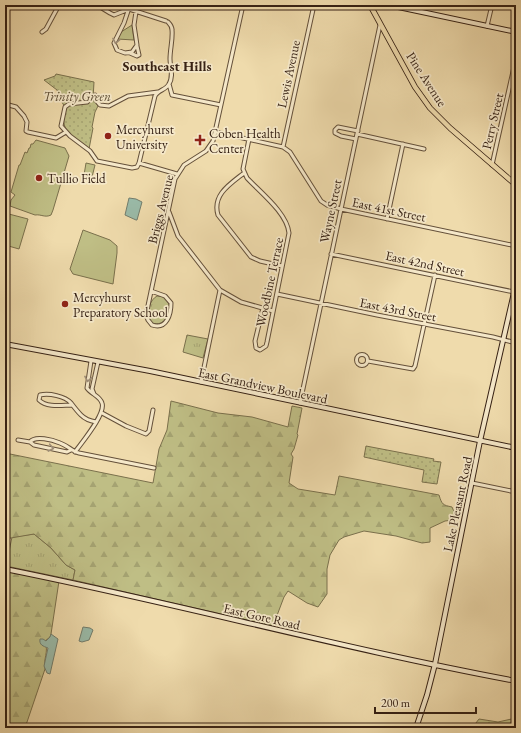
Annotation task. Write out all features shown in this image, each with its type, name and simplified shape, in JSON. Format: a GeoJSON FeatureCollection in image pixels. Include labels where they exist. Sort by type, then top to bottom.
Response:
{"type":"FeatureCollection","features":[{"type":"Feature","properties":{"kind":"main road","name":"Pine Avenue"},"geometry":{"type":"LineString","coordinates":[[370,5],[413,83],[430,108],[444,123],[516,185]]}},
{"type":"Feature","properties":{"kind":"street"},"geometry":{"type":"LineString","coordinates":[[42,32],[46,29],[59,5]]}},
{"type":"Feature","properties":{"kind":"street"},"geometry":{"type":"LineString","coordinates":[[97,5],[114,15],[129,9],[167,22],[171,26],[172,31],[170,58],[172,74],[169,84],[172,95],[221,106]]}},
{"type":"Feature","properties":{"kind":"street"},"geometry":{"type":"LineString","coordinates":[[130,5],[124,23],[114,43],[117,50],[137,56],[139,55],[134,32],[137,5]]}},
{"type":"Feature","properties":{"kind":"street","name":"Briggs Avenue"},"geometry":{"type":"LineString","coordinates":[[151,291],[164,295],[170,301],[171,306],[168,320],[161,326],[152,325],[146,317],[151,291],[174,181],[184,165],[206,151],[213,141],[242,5]]}},
{"type":"Feature","properties":{"kind":"street","name":"Lewis Avenue"},"geometry":{"type":"LineString","coordinates":[[283,147],[314,5]]}},
{"type":"Feature","properties":{"kind":"street"},"geometry":{"type":"LineString","coordinates":[[389,5],[516,32]]}},
{"type":"Feature","properties":{"kind":"street"},"geometry":{"type":"LineString","coordinates":[[487,26],[492,5]]}},
{"type":"Feature","properties":{"kind":"street","name":"Wayne Street"},"geometry":{"type":"LineString","coordinates":[[300,403],[381,24]]}},
{"type":"Feature","properties":{"kind":"street"},"geometry":{"type":"LineString","coordinates":[[130,53],[135,50],[137,45]]}},
{"type":"Feature","properties":{"kind":"street","name":"Perry Street"},"geometry":{"type":"LineString","coordinates":[[492,164],[516,58]]}},
{"type":"Feature","properties":{"kind":"street"},"geometry":{"type":"LineString","coordinates":[[158,92],[128,96],[109,106],[100,105],[95,99],[95,95],[87,102],[66,105],[61,126],[66,132],[90,151],[97,161],[132,168],[137,167],[155,96],[169,84]]}},
{"type":"Feature","properties":{"kind":"street"},"geometry":{"type":"LineString","coordinates":[[5,104],[16,107],[24,116],[27,122],[26,131],[28,132],[56,138],[66,132]]}},
{"type":"Feature","properties":{"kind":"street"},"geometry":{"type":"LineString","coordinates":[[356,139],[338,135],[335,130],[338,127],[424,149]]}},
{"type":"Feature","properties":{"kind":"street"},"geometry":{"type":"LineString","coordinates":[[216,132],[283,147]]}},
{"type":"Feature","properties":{"kind":"street"},"geometry":{"type":"LineString","coordinates":[[249,139],[243,169],[244,173],[220,195],[216,206],[218,215],[252,257],[260,261],[282,266]]}},
{"type":"Feature","properties":{"kind":"street"},"geometry":{"type":"LineString","coordinates":[[387,219],[403,144]]}},
{"type":"Feature","properties":{"kind":"street","name":"East 41st Street"},"geometry":{"type":"LineString","coordinates":[[283,147],[290,152],[323,202],[328,205],[516,246]]}},
{"type":"Feature","properties":{"kind":"street"},"geometry":{"type":"LineString","coordinates":[[139,163],[177,174]]}},
{"type":"Feature","properties":{"kind":"street","name":"Woodbine Terrace"},"geometry":{"type":"LineString","coordinates":[[244,173],[282,214],[288,226],[288,238],[266,346],[263,349],[258,349],[255,345],[255,341],[263,308]]}},
{"type":"Feature","properties":{"kind":"street"},"geometry":{"type":"LineString","coordinates":[[168,210],[178,236],[220,290],[234,299],[273,311]]}},
{"type":"Feature","properties":{"kind":"street","name":"East 42nd Street"},"geometry":{"type":"LineString","coordinates":[[331,254],[514,292]]}},
{"type":"Feature","properties":{"kind":"street"},"geometry":{"type":"LineString","coordinates":[[368,361],[413,369],[415,366],[435,276]]}},
{"type":"Feature","properties":{"kind":"street","name":"Lake Pleasant Road"},"geometry":{"type":"LineString","coordinates":[[416,728],[435,664],[480,441],[516,284]]}},
{"type":"Feature","properties":{"kind":"street"},"geometry":{"type":"LineString","coordinates":[[201,382],[220,290]]}},
{"type":"Feature","properties":{"kind":"street","name":"East 43rd Street"},"geometry":{"type":"LineString","coordinates":[[277,294],[321,304],[493,337],[516,343]]}},
{"type":"Feature","properties":{"kind":"street","name":"East Grandview Boulevard"},"geometry":{"type":"LineString","coordinates":[[5,344],[134,368],[516,448]]}},
{"type":"Feature","properties":{"kind":"street"},"geometry":{"type":"LineString","coordinates":[[75,452],[102,413],[103,409],[102,403],[88,389],[87,385],[92,361]]}},
{"type":"Feature","properties":{"kind":"street"},"geometry":{"type":"LineString","coordinates":[[94,394],[92,389],[98,362]]}},
{"type":"Feature","properties":{"kind":"street"},"geometry":{"type":"LineString","coordinates":[[72,405],[60,406],[44,404],[40,400],[40,395],[47,394],[61,397],[70,402],[85,418],[96,422]]}},
{"type":"Feature","properties":{"kind":"street"},"geometry":{"type":"LineString","coordinates":[[102,413],[126,426],[146,434],[149,431],[153,410]]}},
{"type":"Feature","properties":{"kind":"street"},"geometry":{"type":"LineString","coordinates":[[30,442],[32,439],[36,438],[54,441],[75,452],[154,468]]}},
{"type":"Feature","properties":{"kind":"street"},"geometry":{"type":"LineString","coordinates":[[18,440],[67,452],[71,450]]}},
{"type":"Feature","properties":{"kind":"street"},"geometry":{"type":"LineString","coordinates":[[472,483],[516,492]]}},
{"type":"Feature","properties":{"kind":"street","name":"East Gore Road"},"geometry":{"type":"LineString","coordinates":[[5,569],[516,681]]}},
{"type":"Feature","properties":{"kind":"green space"},"geometry":{"type":"Polygon","coordinates":[[[132,25],[134,40],[117,39],[121,32],[132,25]]]}},
{"type":"Feature","properties":{"kind":"green space","name":"Trinity Green"},"geometry":{"type":"Polygon","coordinates":[[[56,74],[94,82],[93,99],[98,106],[95,112],[89,149],[72,137],[65,128],[64,116],[66,108],[57,90],[44,80],[55,76],[56,74]]]}},
{"type":"Feature","properties":{"kind":"green space","name":"Tullio Field"},"geometry":{"type":"Polygon","coordinates":[[[36,140],[65,148],[69,156],[53,210],[49,216],[35,215],[10,206],[11,200],[15,195],[11,192],[19,165],[25,152],[27,153],[31,144],[33,144],[36,140]]]}},
{"type":"Feature","properties":{"kind":"green space"},"geometry":{"type":"Polygon","coordinates":[[[86,163],[95,165],[92,177],[84,175],[86,163]]]}},
{"type":"Feature","properties":{"kind":"green space"},"geometry":{"type":"Polygon","coordinates":[[[5,213],[28,219],[19,249],[5,245],[5,213]]]}},
{"type":"Feature","properties":{"kind":"green space"},"geometry":{"type":"Polygon","coordinates":[[[83,230],[110,240],[117,246],[113,284],[73,274],[70,269],[83,230]]]}},
{"type":"Feature","properties":{"kind":"green space"},"geometry":{"type":"Polygon","coordinates":[[[157,296],[165,297],[169,304],[165,319],[157,324],[152,323],[148,317],[148,311],[153,300],[157,296]]]}},
{"type":"Feature","properties":{"kind":"green space"},"geometry":{"type":"Polygon","coordinates":[[[187,335],[208,339],[203,358],[183,352],[187,335]]]}},
{"type":"Feature","properties":{"kind":"green space"},"geometry":{"type":"Polygon","coordinates":[[[171,401],[218,413],[252,417],[288,427],[292,406],[302,408],[298,435],[291,454],[293,457],[289,483],[298,489],[335,495],[339,476],[439,495],[443,504],[452,507],[455,514],[453,520],[445,521],[430,528],[430,542],[422,543],[396,536],[364,531],[344,537],[339,540],[330,555],[327,569],[327,594],[318,607],[307,603],[288,591],[284,597],[273,626],[73,580],[75,570],[66,565],[51,548],[34,534],[5,539],[5,455],[10,454],[153,483],[159,449],[167,430],[171,401]]]}},
{"type":"Feature","properties":{"kind":"green space"},"geometry":{"type":"Polygon","coordinates":[[[366,446],[434,459],[433,461],[441,462],[437,484],[422,482],[424,470],[364,457],[366,446]]]}},
{"type":"Feature","properties":{"kind":"green space"},"geometry":{"type":"Polygon","coordinates":[[[34,534],[51,548],[66,565],[75,570],[73,580],[6,566],[12,537],[34,534]]]}},
{"type":"Feature","properties":{"kind":"green space"},"geometry":{"type":"Polygon","coordinates":[[[5,570],[59,581],[51,634],[45,641],[45,669],[25,728],[5,728],[5,570]]]}},
{"type":"Feature","properties":{"kind":"green space"},"geometry":{"type":"Polygon","coordinates":[[[516,718],[516,728],[472,728],[479,719],[498,722],[516,718]]]}},
{"type":"Feature","properties":{"kind":"shaded area"},"geometry":{"type":"Polygon","coordinates":[[[129,198],[142,202],[137,220],[125,215],[129,198]]]}},
{"type":"Feature","properties":{"kind":"shaded area"},"geometry":{"type":"Polygon","coordinates":[[[83,627],[93,630],[89,640],[82,642],[79,641],[83,627]]]}},
{"type":"Feature","properties":{"kind":"shaded area"},"geometry":{"type":"Polygon","coordinates":[[[51,634],[58,639],[50,674],[47,673],[44,666],[48,648],[40,643],[40,639],[46,641],[51,634]]]}},
{"type":"Feature","properties":{"kind":"place","name":"Mercyhurst University"},"geometry":{"type":"Point","coordinates":[108,136]}},
{"type":"Feature","properties":{"kind":"place","name":"Coben Health Center"},"geometry":{"type":"Point","coordinates":[200,140]}},
{"type":"Feature","properties":{"kind":"place","name":"Tullio Field"},"geometry":{"type":"Point","coordinates":[39,178]}},
{"type":"Feature","properties":{"kind":"place","name":"Mercyhurst Preparatory School"},"geometry":{"type":"Point","coordinates":[65,304]}},
{"type":"Feature","properties":{"kind":"district","name":"Southeast Hills"},"geometry":{"type":"Point","coordinates":[167,66]}}]}
